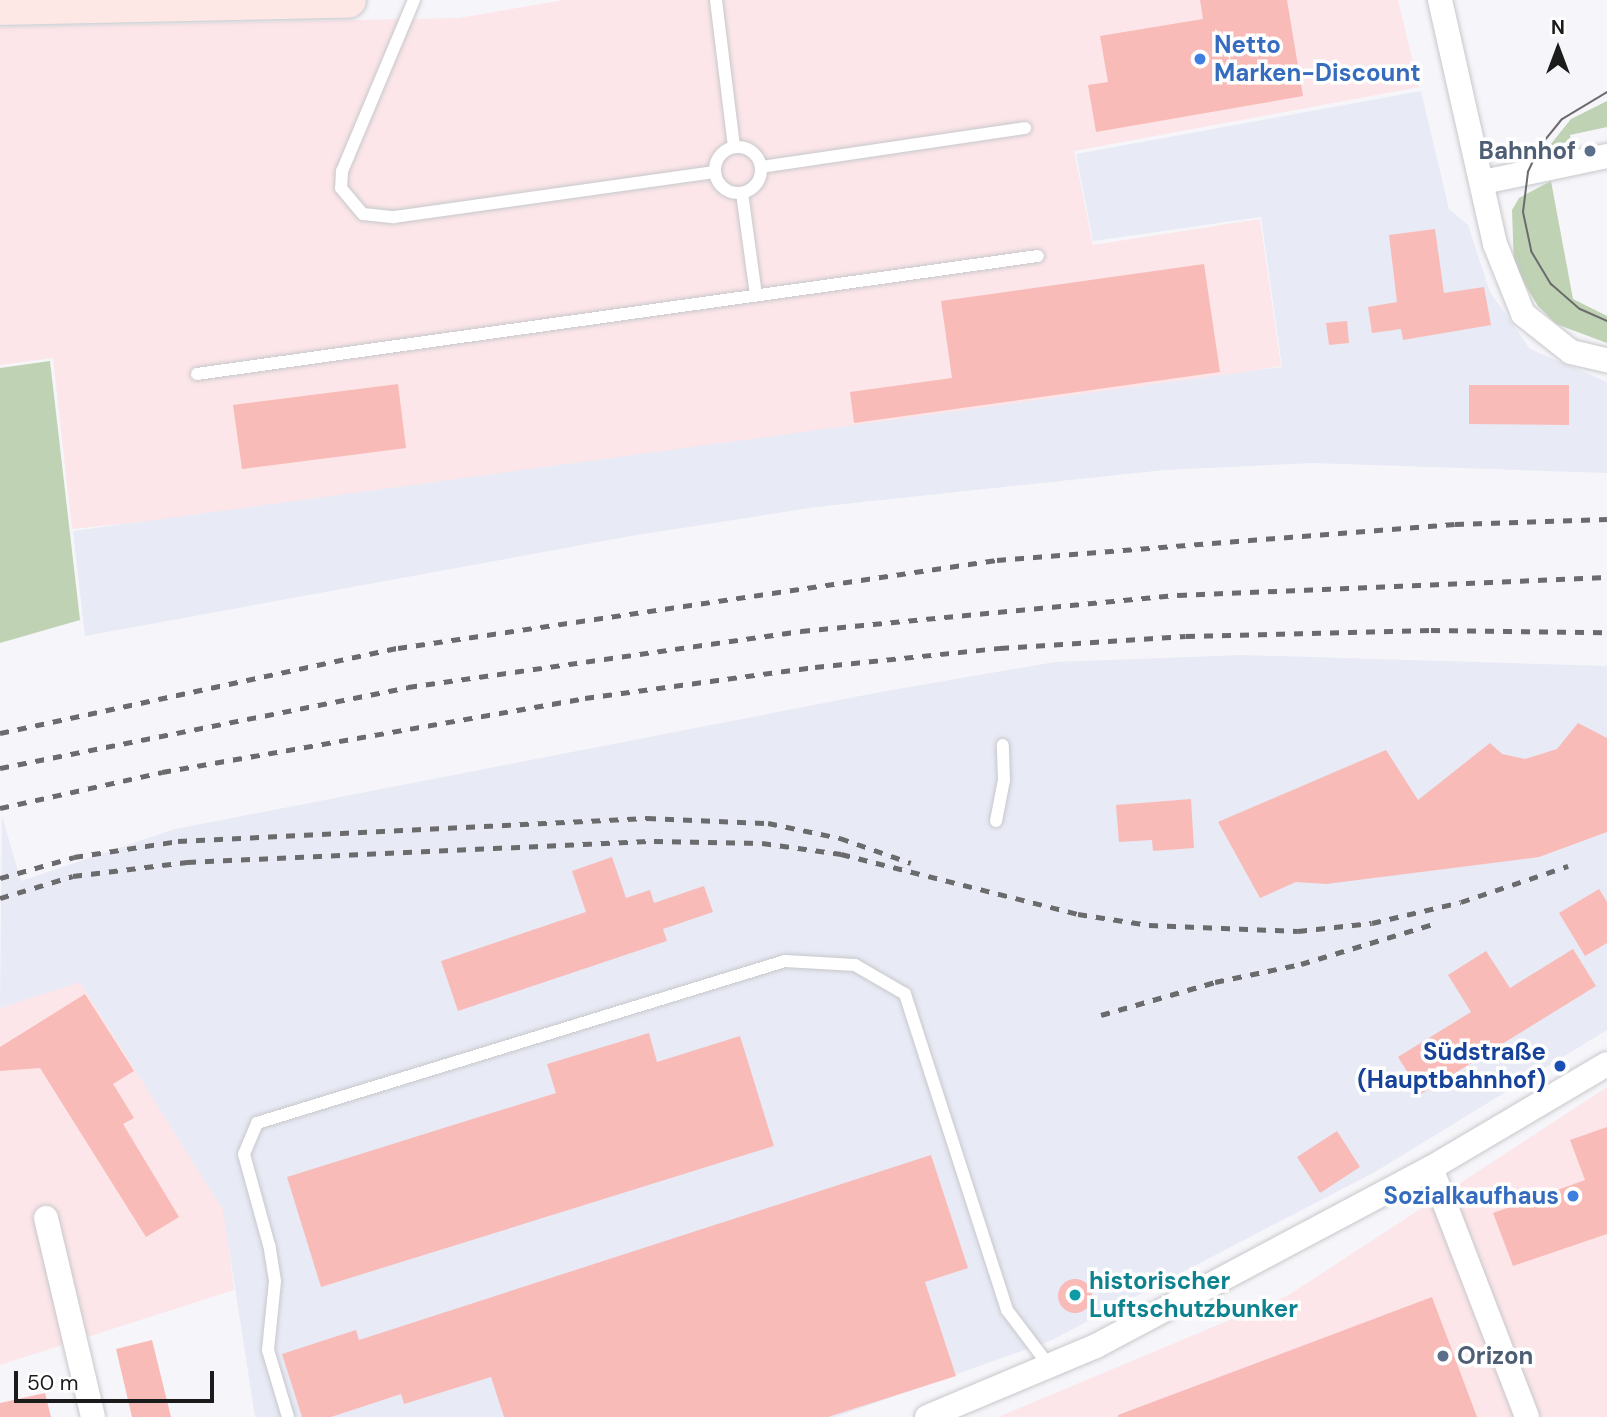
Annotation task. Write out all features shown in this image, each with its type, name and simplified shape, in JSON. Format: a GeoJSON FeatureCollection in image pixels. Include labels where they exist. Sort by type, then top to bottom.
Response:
{"type":"FeatureCollection","features":[{"type":"Feature","properties":{"kind":"street"},"geometry":{"type":"LineString","coordinates":[[0,8],[348,0]]}},
{"type":"Feature","properties":{"kind":"street"},"geometry":{"type":"LineString","coordinates":[[1440,0],[1495,243],[1523,314],[1571,352],[1607,360]]}},
{"type":"Feature","properties":{"kind":"street"},"geometry":{"type":"LineString","coordinates":[[1483,182],[1607,156]]}},
{"type":"Feature","properties":{"kind":"street"},"geometry":{"type":"LineString","coordinates":[[927,1417],[1050,1367],[1431,1168],[1607,1064]]}},
{"type":"Feature","properties":{"kind":"street"},"geometry":{"type":"LineString","coordinates":[[1431,1168],[1527,1417]]}},
{"type":"Feature","properties":{"kind":"street"},"geometry":{"type":"LineString","coordinates":[[46,1217],[93,1417]]}},
{"type":"Feature","properties":{"kind":"lane"},"geometry":{"type":"LineString","coordinates":[[414,0],[342,171],[341,188],[363,214],[394,217],[714,172]]}},
{"type":"Feature","properties":{"kind":"lane"},"geometry":{"type":"LineString","coordinates":[[716,0],[733,147]]}},
{"type":"Feature","properties":{"kind":"lane"},"geometry":{"type":"LineString","coordinates":[[761,167],[1025,128]]}},
{"type":"Feature","properties":{"kind":"lane"},"geometry":{"type":"LineString","coordinates":[[733,147],[749,149],[761,167],[757,185],[742,193],[723,189],[714,172],[719,155],[733,147]]}},
{"type":"Feature","properties":{"kind":"lane"},"geometry":{"type":"LineString","coordinates":[[742,193],[756,295]]}},
{"type":"Feature","properties":{"kind":"lane"},"geometry":{"type":"LineString","coordinates":[[197,374],[1038,256]]}},
{"type":"Feature","properties":{"kind":"lane"},"geometry":{"type":"LineString","coordinates":[[996,821],[1004,780],[1003,745]]}},
{"type":"Feature","properties":{"kind":"lane"},"geometry":{"type":"LineString","coordinates":[[288,1417],[268,1350],[275,1282],[269,1245],[244,1154],[257,1122],[785,961],[855,965],[905,994],[1007,1310],[1050,1367]]}},
{"type":"Feature","properties":{"kind":"shaded area"},"geometry":{"type":"Polygon","coordinates":[[[564,0],[1398,0],[1419,87],[1074,151],[1093,245],[1260,219],[1281,366],[699,467],[72,529],[53,358],[0,365],[0,27],[459,18],[564,0]]]}},
{"type":"Feature","properties":{"kind":"shaded area"},"geometry":{"type":"Polygon","coordinates":[[[1421,91],[1449,209],[1468,225],[1490,292],[1530,349],[1607,382],[1607,473],[1313,463],[1165,470],[816,507],[631,536],[85,636],[73,531],[1282,367],[1261,217],[1093,241],[1076,154],[1421,91]]]}},
{"type":"Feature","properties":{"kind":"shaded area"},"geometry":{"type":"Polygon","coordinates":[[[1242,655],[1607,666],[1607,1030],[1375,1172],[1050,1341],[836,1417],[255,1417],[223,1210],[80,982],[0,1008],[2,816],[21,881],[175,829],[886,691],[1055,662],[1242,655]]]}},
{"type":"Feature","properties":{"kind":"shaded area"},"geometry":{"type":"Polygon","coordinates":[[[80,981],[224,1210],[234,1290],[0,1365],[0,1008],[80,981]]]}},
{"type":"Feature","properties":{"kind":"shaded area"},"geometry":{"type":"Polygon","coordinates":[[[1607,1087],[1607,1417],[998,1417],[1287,1296],[1607,1087]]]}},
{"type":"Feature","properties":{"kind":"green space"},"geometry":{"type":"Polygon","coordinates":[[[1607,101],[1607,127],[1570,135],[1572,145],[1546,150],[1571,119],[1607,101]]]}},
{"type":"Feature","properties":{"kind":"green space"},"geometry":{"type":"Polygon","coordinates":[[[1551,181],[1573,299],[1607,316],[1607,343],[1556,324],[1538,306],[1514,267],[1512,210],[1519,198],[1551,181]]]}},
{"type":"Feature","properties":{"kind":"green space"},"geometry":{"type":"Polygon","coordinates":[[[50,361],[80,620],[0,643],[0,368],[50,361]]]}},
{"type":"Feature","properties":{"kind":"building","name":"Netto Marken-Discount"},"geometry":{"type":"Polygon","coordinates":[[[1200,0],[1287,0],[1303,96],[1096,132],[1088,85],[1108,82],[1100,36],[1203,19],[1200,0]]]}},
{"type":"Feature","properties":{"kind":"building"},"geometry":{"type":"Polygon","coordinates":[[[1435,229],[1444,293],[1484,287],[1491,325],[1403,340],[1401,329],[1372,333],[1368,307],[1397,302],[1389,235],[1435,229]]]}},
{"type":"Feature","properties":{"kind":"building"},"geometry":{"type":"Polygon","coordinates":[[[1204,264],[1220,372],[854,423],[850,392],[952,378],[941,301],[1204,264]]]}},
{"type":"Feature","properties":{"kind":"building"},"geometry":{"type":"Polygon","coordinates":[[[1347,321],[1349,343],[1329,345],[1326,323],[1347,321]]]}},
{"type":"Feature","properties":{"kind":"building"},"geometry":{"type":"Polygon","coordinates":[[[398,384],[406,448],[242,469],[233,405],[398,384]]]}},
{"type":"Feature","properties":{"kind":"building"},"geometry":{"type":"Polygon","coordinates":[[[1469,385],[1569,385],[1569,425],[1469,424],[1469,385]]]}},
{"type":"Feature","properties":{"kind":"building"},"geometry":{"type":"Polygon","coordinates":[[[1578,723],[1607,738],[1607,832],[1539,857],[1326,884],[1296,882],[1260,898],[1218,822],[1386,750],[1418,800],[1490,743],[1502,754],[1525,759],[1557,749],[1578,723]]]}},
{"type":"Feature","properties":{"kind":"building"},"geometry":{"type":"Polygon","coordinates":[[[1191,799],[1194,848],[1153,851],[1152,840],[1119,842],[1116,805],[1191,799]]]}},
{"type":"Feature","properties":{"kind":"building"},"geometry":{"type":"Polygon","coordinates":[[[612,857],[626,898],[650,890],[654,903],[704,886],[713,912],[663,929],[667,941],[458,1011],[441,961],[586,912],[572,871],[612,857]]]}},
{"type":"Feature","properties":{"kind":"building"},"geometry":{"type":"Polygon","coordinates":[[[1599,889],[1607,902],[1607,943],[1585,956],[1559,913],[1599,889]]]}},
{"type":"Feature","properties":{"kind":"building"},"geometry":{"type":"Polygon","coordinates":[[[1573,949],[1596,986],[1421,1094],[1398,1057],[1471,1012],[1448,975],[1486,951],[1510,988],[1573,949]]]}},
{"type":"Feature","properties":{"kind":"building"},"geometry":{"type":"Polygon","coordinates":[[[85,994],[134,1071],[113,1084],[134,1118],[123,1124],[179,1217],[146,1237],[40,1068],[0,1071],[0,1047],[85,994]]]}},
{"type":"Feature","properties":{"kind":"building"},"geometry":{"type":"Polygon","coordinates":[[[649,1033],[657,1062],[740,1036],[774,1146],[321,1287],[287,1177],[556,1093],[547,1064],[649,1033]]]}},
{"type":"Feature","properties":{"kind":"building","name":"Sozialkaufhaus"},"geometry":{"type":"Polygon","coordinates":[[[1607,1127],[1607,1234],[1513,1266],[1493,1213],[1585,1180],[1570,1140],[1607,1127]]]}},
{"type":"Feature","properties":{"kind":"building"},"geometry":{"type":"Polygon","coordinates":[[[1337,1131],[1360,1167],[1320,1193],[1297,1157],[1337,1131]]]}},
{"type":"Feature","properties":{"kind":"building"},"geometry":{"type":"Polygon","coordinates":[[[931,1155],[968,1268],[925,1282],[956,1376],[828,1417],[504,1417],[491,1377],[404,1404],[401,1394],[331,1417],[302,1417],[282,1354],[356,1330],[359,1340],[931,1155]]]}},
{"type":"Feature","properties":{"kind":"building","name":"historischer Luftschutzbunker"},"geometry":{"type":"Polygon","coordinates":[[[1075,1279],[1087,1284],[1092,1296],[1087,1308],[1075,1313],[1063,1308],[1058,1296],[1063,1284],[1075,1279]]]}},
{"type":"Feature","properties":{"kind":"building"},"geometry":{"type":"Polygon","coordinates":[[[1432,1297],[1477,1417],[1118,1417],[1118,1415],[1432,1297]]]}},
{"type":"Feature","properties":{"kind":"building"},"geometry":{"type":"Polygon","coordinates":[[[152,1340],[171,1417],[132,1417],[116,1349],[152,1340]]]}},
{"type":"Feature","properties":{"kind":"building"},"geometry":{"type":"Polygon","coordinates":[[[45,1393],[51,1417],[0,1417],[0,1403],[45,1393]]]}},
{"type":"Feature","properties":{"kind":"tram line"},"geometry":{"type":"LineString","coordinates":[[1607,92],[1562,119],[1540,146],[1528,172],[1523,212],[1531,251],[1551,284],[1580,309],[1607,321]]}},
{"type":"Feature","properties":{"kind":"railway"},"geometry":{"type":"LineString","coordinates":[[0,733],[398,648],[997,560],[1455,524],[1607,519]]}},
{"type":"Feature","properties":{"kind":"railway"},"geometry":{"type":"LineString","coordinates":[[0,768],[408,687],[801,631],[1178,595],[1607,577]]}},
{"type":"Feature","properties":{"kind":"railway"},"geometry":{"type":"LineString","coordinates":[[0,808],[162,772],[585,698],[815,667],[1000,648],[1186,636],[1431,630],[1607,632]]}},
{"type":"Feature","properties":{"kind":"railway"},"geometry":{"type":"LineString","coordinates":[[0,878],[74,857],[178,841],[647,818],[768,823],[840,838],[911,863]]}},
{"type":"Feature","properties":{"kind":"railway"},"geometry":{"type":"LineString","coordinates":[[0,898],[73,876],[187,862],[654,841],[762,843],[841,854],[1078,914],[1149,925],[1298,931],[1372,923],[1461,902],[1568,866]]}},
{"type":"Feature","properties":{"kind":"railway"},"geometry":{"type":"LineString","coordinates":[[1101,1015],[1215,982],[1301,964],[1437,923]]}},
{"type":"Feature","properties":{"kind":"place","name":"Netto Marken-Discount"},"geometry":{"type":"Point","coordinates":[1200,59]}},
{"type":"Feature","properties":{"kind":"place","name":"Bahnhof"},"geometry":{"type":"Point","coordinates":[1590,151]}},
{"type":"Feature","properties":{"kind":"place","name":"Südstraße (Hauptbahnhof)"},"geometry":{"type":"Point","coordinates":[1560,1066]}},
{"type":"Feature","properties":{"kind":"place","name":"Sozialkaufhaus"},"geometry":{"type":"Point","coordinates":[1573,1196]}},
{"type":"Feature","properties":{"kind":"place","name":"historischer Luftschutzbunker"},"geometry":{"type":"Point","coordinates":[1075,1295]}},
{"type":"Feature","properties":{"kind":"place","name":"Orizon"},"geometry":{"type":"Point","coordinates":[1443,1356]}}]}
